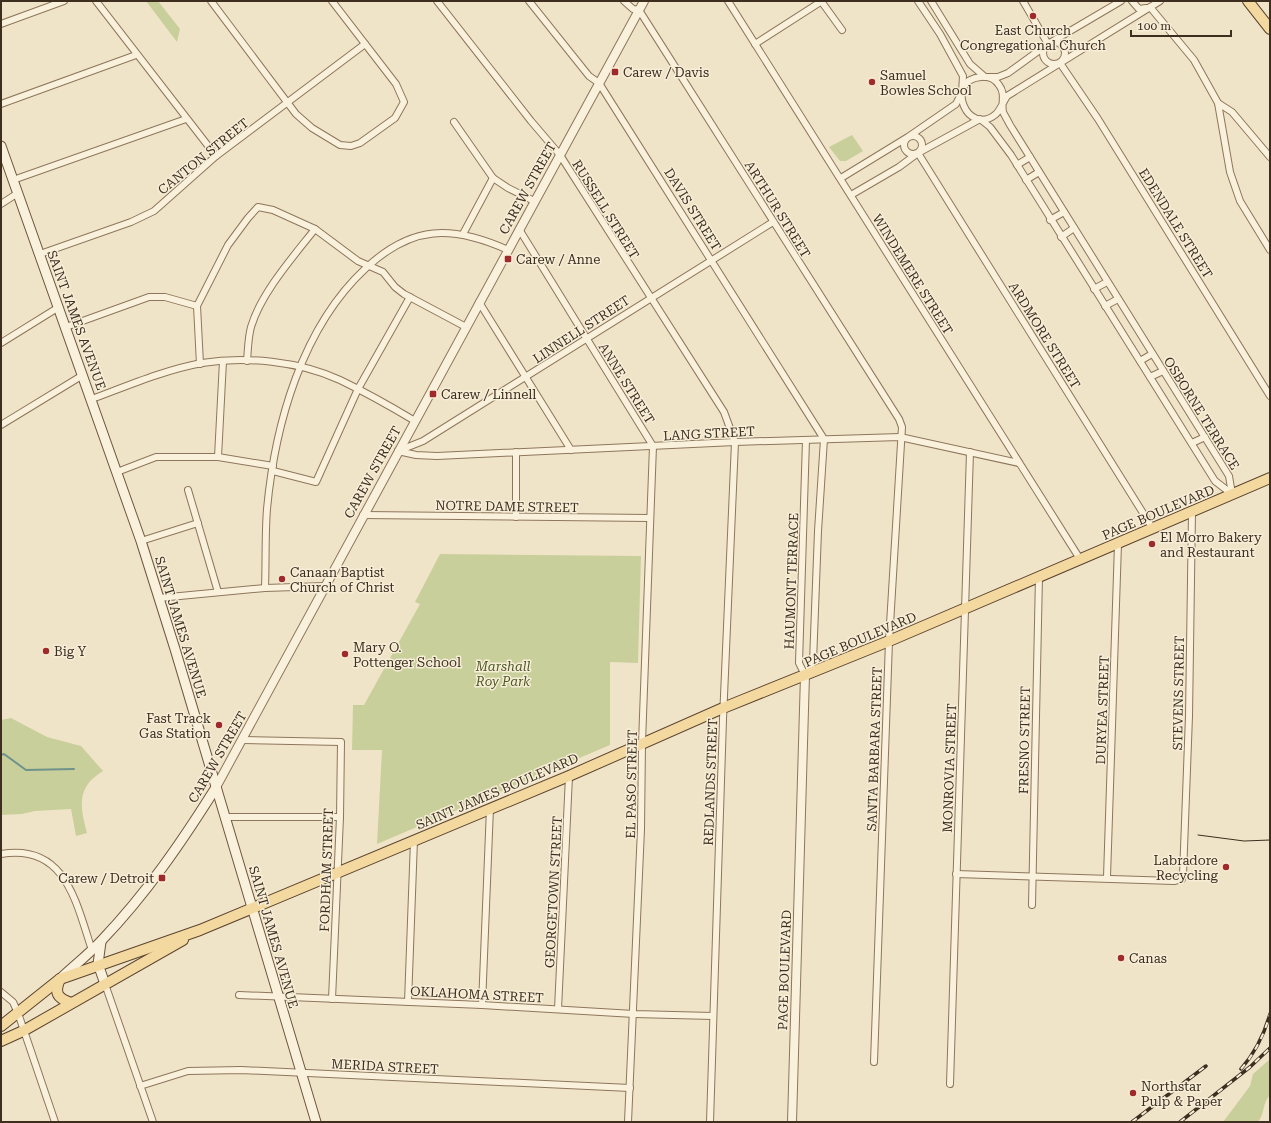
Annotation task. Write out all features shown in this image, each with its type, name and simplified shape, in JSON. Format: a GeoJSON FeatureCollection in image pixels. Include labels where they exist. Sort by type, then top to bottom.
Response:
{"type":"FeatureCollection","features":[{"type":"Feature","properties":{"kind":"main road"},"geometry":{"type":"LineString","coordinates":[[1248,1],[1270,29]]}},
{"type":"Feature","properties":{"kind":"main road","name":"SAINT JAMES AVENUE"},"geometry":{"type":"LineString","coordinates":[[1,146],[92,399],[141,541],[215,789],[253,908],[316,1122]]}},
{"type":"Feature","properties":{"kind":"main road","name":"PAGE BOULEVARD"},"geometry":{"type":"LineString","coordinates":[[805,675],[1118,544],[1270,478]]}},
{"type":"Feature","properties":{"kind":"main road","name":"SAINT JAMES BOULEVARD"},"geometry":{"type":"LineString","coordinates":[[60,978],[200,930],[569,776],[723,708],[805,675]]}},
{"type":"Feature","properties":{"kind":"main road","name":"CAREW STREET"},"geometry":{"type":"LineString","coordinates":[[1,1026],[101,942],[157,876],[178,847],[215,789]]}},
{"type":"Feature","properties":{"kind":"main road","name":"SAINT JAMES BOULEVARD"},"geometry":{"type":"LineString","coordinates":[[106,984],[200,930]]}},
{"type":"Feature","properties":{"kind":"main road"},"geometry":{"type":"LineString","coordinates":[[1,1041],[23,1031],[106,984],[98,964],[101,942]]}},
{"type":"Feature","properties":{"kind":"main road"},"geometry":{"type":"LineString","coordinates":[[60,978],[57,994],[61,999],[71,1003]]}},
{"type":"Feature","properties":{"kind":"street"},"geometry":{"type":"LineString","coordinates":[[1,24],[64,1]]}},
{"type":"Feature","properties":{"kind":"street"},"geometry":{"type":"LineString","coordinates":[[96,1],[136,55],[216,156]]}},
{"type":"Feature","properties":{"kind":"street"},"geometry":{"type":"LineString","coordinates":[[211,1],[296,114],[312,128],[345,146],[354,146],[395,118],[404,102],[401,92],[332,1]]}},
{"type":"Feature","properties":{"kind":"street","name":"RUSSELL STREET"},"geometry":{"type":"LineString","coordinates":[[437,1],[531,121],[560,154],[649,298],[724,412],[735,442]]}},
{"type":"Feature","properties":{"kind":"street","name":"DAVIS STREET"},"geometry":{"type":"LineString","coordinates":[[530,1],[589,76],[599,83],[824,439]]}},
{"type":"Feature","properties":{"kind":"street","name":"ARTHUR STREET"},"geometry":{"type":"LineString","coordinates":[[624,1],[633,9],[639,10],[899,419],[902,427],[900,437]]}},
{"type":"Feature","properties":{"kind":"street","name":"CAREW STREET"},"geometry":{"type":"LineString","coordinates":[[215,789],[644,1]]}},
{"type":"Feature","properties":{"kind":"street","name":"WINDEMERE STREET"},"geometry":{"type":"LineString","coordinates":[[728,1],[1080,559]]}},
{"type":"Feature","properties":{"kind":"street"},"geometry":{"type":"LineString","coordinates":[[755,44],[821,1],[842,30]]}},
{"type":"Feature","properties":{"kind":"street"},"geometry":{"type":"LineString","coordinates":[[918,1],[940,34],[963,76],[961,101],[965,110],[971,116],[980,119]]}},
{"type":"Feature","properties":{"kind":"street"},"geometry":{"type":"LineString","coordinates":[[931,1],[970,64],[985,77],[992,79],[1000,86],[1003,101]]}},
{"type":"Feature","properties":{"kind":"street"},"geometry":{"type":"LineString","coordinates":[[1023,1],[1048,44]]}},
{"type":"Feature","properties":{"kind":"street"},"geometry":{"type":"LineString","coordinates":[[841,178],[908,137],[956,104],[969,81],[977,77],[998,77],[1008,73],[1048,44],[1121,1]]}},
{"type":"Feature","properties":{"kind":"street"},"geometry":{"type":"LineString","coordinates":[[1132,1],[1139,9],[1145,9],[1152,4]]}},
{"type":"Feature","properties":{"kind":"street"},"geometry":{"type":"LineString","coordinates":[[851,195],[899,167],[918,153],[980,119],[988,118],[996,114],[1001,108],[1006,96],[1060,64],[1152,4],[1160,1]]}},
{"type":"Feature","properties":{"kind":"street"},"geometry":{"type":"LineString","coordinates":[[1152,4],[1194,60],[1218,103],[1230,172],[1240,201],[1270,250]]}},
{"type":"Feature","properties":{"kind":"street"},"geometry":{"type":"LineString","coordinates":[[1056,42],[1065,49],[1065,57],[1060,64],[1052,65],[1046,61],[1043,54],[1048,44],[1056,42]]}},
{"type":"Feature","properties":{"kind":"street","name":"CANTON STREET"},"geometry":{"type":"LineString","coordinates":[[40,254],[131,222],[154,211],[216,156],[365,44]]}},
{"type":"Feature","properties":{"kind":"street"},"geometry":{"type":"LineString","coordinates":[[1,104],[136,55]]}},
{"type":"Feature","properties":{"kind":"street","name":"EDENDALE STREET"},"geometry":{"type":"LineString","coordinates":[[1060,64],[1098,119],[1270,396]]}},
{"type":"Feature","properties":{"kind":"street","name":"OSBORNE TERRACE"},"geometry":{"type":"LineString","coordinates":[[1003,101],[1003,111],[1039,172],[1229,476],[1232,494]]}},
{"type":"Feature","properties":{"kind":"street"},"geometry":{"type":"LineString","coordinates":[[1218,103],[1232,112],[1270,157]]}},
{"type":"Feature","properties":{"kind":"street"},"geometry":{"type":"LineString","coordinates":[[13,180],[186,118]]}},
{"type":"Feature","properties":{"kind":"street","name":"OSBORNE TERRACE"},"geometry":{"type":"LineString","coordinates":[[980,119],[995,133],[1017,165],[1060,236],[1215,481],[1232,494]]}},
{"type":"Feature","properties":{"kind":"street"},"geometry":{"type":"LineString","coordinates":[[454,122],[493,178],[508,188],[534,201]]}},
{"type":"Feature","properties":{"kind":"street","name":"ARDMORE STREET"},"geometry":{"type":"LineString","coordinates":[[915,136],[921,140],[922,148],[918,153],[910,154],[904,148],[905,140],[908,137],[915,136]]}},
{"type":"Feature","properties":{"kind":"street","name":"ARDMORE STREET"},"geometry":{"type":"LineString","coordinates":[[918,153],[1153,529]]}},
{"type":"Feature","properties":{"kind":"street"},"geometry":{"type":"LineString","coordinates":[[1017,165],[1030,157]]}},
{"type":"Feature","properties":{"kind":"street"},"geometry":{"type":"LineString","coordinates":[[1026,180],[1039,172]]}},
{"type":"Feature","properties":{"kind":"street"},"geometry":{"type":"LineString","coordinates":[[463,234],[493,178]]}},
{"type":"Feature","properties":{"kind":"street"},"geometry":{"type":"LineString","coordinates":[[1,204],[18,193]]}},
{"type":"Feature","properties":{"kind":"street"},"geometry":{"type":"LineString","coordinates":[[200,364],[197,306],[215,270],[236,234],[258,207],[265,207],[273,210],[315,229],[358,260],[383,272],[399,291],[466,327]]}},
{"type":"Feature","properties":{"kind":"street"},"geometry":{"type":"LineString","coordinates":[[1050,220],[1064,212]]}},
{"type":"Feature","properties":{"kind":"street","name":"LINNELL STREET"},"geometry":{"type":"LineString","coordinates":[[398,451],[423,441],[588,340],[649,298],[773,222]]}},
{"type":"Feature","properties":{"kind":"street"},"geometry":{"type":"LineString","coordinates":[[1060,236],[1074,228]]}},
{"type":"Feature","properties":{"kind":"street"},"geometry":{"type":"LineString","coordinates":[[247,361],[249,334],[258,309],[284,270],[315,229]]}},
{"type":"Feature","properties":{"kind":"street","name":"ANNE STREET"},"geometry":{"type":"LineString","coordinates":[[519,230],[653,446]]}},
{"type":"Feature","properties":{"kind":"street"},"geometry":{"type":"LineString","coordinates":[[265,588],[267,509],[273,469],[287,407],[300,367],[312,339],[331,306],[346,288],[369,265],[387,250],[414,237],[441,233],[463,234],[487,240],[508,250]]}},
{"type":"Feature","properties":{"kind":"street"},"geometry":{"type":"LineString","coordinates":[[1094,289],[1107,282]]}},
{"type":"Feature","properties":{"kind":"street"},"geometry":{"type":"LineString","coordinates":[[66,327],[149,297],[165,297],[197,306]]}},
{"type":"Feature","properties":{"kind":"street"},"geometry":{"type":"LineString","coordinates":[[117,472],[155,457],[218,457],[273,469],[316,482],[358,389],[410,297]]}},
{"type":"Feature","properties":{"kind":"street"},"geometry":{"type":"LineString","coordinates":[[1105,306],[1118,299]]}},
{"type":"Feature","properties":{"kind":"street"},"geometry":{"type":"LineString","coordinates":[[480,302],[571,450]]}},
{"type":"Feature","properties":{"kind":"street"},"geometry":{"type":"LineString","coordinates":[[1,343],[59,307]]}},
{"type":"Feature","properties":{"kind":"street"},"geometry":{"type":"LineString","coordinates":[[1140,361],[1152,354]]}},
{"type":"Feature","properties":{"kind":"street"},"geometry":{"type":"LineString","coordinates":[[218,457],[223,361]]}},
{"type":"Feature","properties":{"kind":"street"},"geometry":{"type":"LineString","coordinates":[[92,399],[131,384],[200,364],[223,361],[267,362],[300,367],[338,379],[415,421]]}},
{"type":"Feature","properties":{"kind":"street"},"geometry":{"type":"LineString","coordinates":[[1150,377],[1163,370]]}},
{"type":"Feature","properties":{"kind":"street"},"geometry":{"type":"LineString","coordinates":[[1,426],[83,375]]}},
{"type":"Feature","properties":{"kind":"street","name":"LANG STREET"},"geometry":{"type":"LineString","coordinates":[[398,451],[416,455],[437,456],[735,442],[900,437],[1020,462]]}},
{"type":"Feature","properties":{"kind":"street","name":"SANTA BARBARA STREET"},"geometry":{"type":"LineString","coordinates":[[874,1062],[889,641],[900,437]]}},
{"type":"Feature","properties":{"kind":"street"},"geometry":{"type":"LineString","coordinates":[[1192,443],[1205,437]]}},
{"type":"Feature","properties":{"kind":"street","name":"HAUMONT TERRACE"},"geometry":{"type":"LineString","coordinates":[[805,675],[813,662],[817,546],[824,439]]}},
{"type":"Feature","properties":{"kind":"street","name":"HAUMONT TERRACE"},"geometry":{"type":"LineString","coordinates":[[805,675],[799,663],[806,440]]}},
{"type":"Feature","properties":{"kind":"street","name":"REDLANDS STREET"},"geometry":{"type":"LineString","coordinates":[[710,1122],[723,708],[735,442]]}},
{"type":"Feature","properties":{"kind":"street","name":"EL PASO STREET"},"geometry":{"type":"LineString","coordinates":[[628,1122],[634,1014],[641,829],[642,743],[653,446]]}},
{"type":"Feature","properties":{"kind":"street"},"geometry":{"type":"LineString","coordinates":[[516,452],[516,517]]}},
{"type":"Feature","properties":{"kind":"street","name":"MONROVIA STREET"},"geometry":{"type":"LineString","coordinates":[[950,1084],[970,452]]}},
{"type":"Feature","properties":{"kind":"street"},"geometry":{"type":"LineString","coordinates":[[188,490],[218,592]]}},
{"type":"Feature","properties":{"kind":"street","name":"STEVENS STREET"},"geometry":{"type":"LineString","coordinates":[[1107,877],[1174,881],[1182,879],[1183,875],[1189,716],[1192,512]]}},
{"type":"Feature","properties":{"kind":"street","name":"NOTRE DAME STREET"},"geometry":{"type":"LineString","coordinates":[[363,515],[650,518]]}},
{"type":"Feature","properties":{"kind":"street"},"geometry":{"type":"LineString","coordinates":[[141,541],[198,523]]}},
{"type":"Feature","properties":{"kind":"street","name":"DURYEA STREET"},"geometry":{"type":"LineString","coordinates":[[1107,877],[1118,544]]}},
{"type":"Feature","properties":{"kind":"street"},"geometry":{"type":"LineString","coordinates":[[803,546],[817,546]]}},
{"type":"Feature","properties":{"kind":"street","name":"FRESNO STREET"},"geometry":{"type":"LineString","coordinates":[[1032,904],[1039,576]]}},
{"type":"Feature","properties":{"kind":"street"},"geometry":{"type":"LineString","coordinates":[[159,598],[265,588],[325,586]]}},
{"type":"Feature","properties":{"kind":"street","name":"PAGE BOULEVARD"},"geometry":{"type":"LineString","coordinates":[[792,1122],[805,675]]}},
{"type":"Feature","properties":{"kind":"street","name":"FORDHAM STREET"},"geometry":{"type":"LineString","coordinates":[[243,740],[341,742],[340,817],[332,999]]}},
{"type":"Feature","properties":{"kind":"street","name":"GEORGETOWN STREET"},"geometry":{"type":"LineString","coordinates":[[558,1009],[569,776]]}},
{"type":"Feature","properties":{"kind":"street"},"geometry":{"type":"LineString","coordinates":[[482,1005],[490,808]]}},
{"type":"Feature","properties":{"kind":"street"},"geometry":{"type":"LineString","coordinates":[[224,817],[340,817]]}},
{"type":"Feature","properties":{"kind":"street"},"geometry":{"type":"LineString","coordinates":[[408,1002],[414,840]]}},
{"type":"Feature","properties":{"kind":"street"},"geometry":{"type":"LineString","coordinates":[[1,854],[13,853],[31,855],[48,863],[61,874],[73,893],[92,950]]}},
{"type":"Feature","properties":{"kind":"street"},"geometry":{"type":"LineString","coordinates":[[956,874],[1107,877]]}},
{"type":"Feature","properties":{"kind":"street"},"geometry":{"type":"LineString","coordinates":[[106,984],[153,1122]]}},
{"type":"Feature","properties":{"kind":"street"},"geometry":{"type":"LineString","coordinates":[[1,992],[12,1002],[18,1013],[55,1122]]}},
{"type":"Feature","properties":{"kind":"street","name":"OKLAHOMA STREET"},"geometry":{"type":"LineString","coordinates":[[239,994],[482,1005],[634,1014],[713,1016]]}},
{"type":"Feature","properties":{"kind":"street","name":"MERIDA STREET"},"geometry":{"type":"LineString","coordinates":[[140,1086],[188,1071],[241,1070],[630,1088]]}},
{"type":"Feature","properties":{"kind":"green space"},"geometry":{"type":"Polygon","coordinates":[[[146,1],[158,1],[180,29],[177,42],[146,1]]]}},
{"type":"Feature","properties":{"kind":"green space"},"geometry":{"type":"Polygon","coordinates":[[[852,135],[863,151],[846,161],[840,161],[829,147],[852,135]]]}},
{"type":"Feature","properties":{"kind":"green space","name":"Marshall Roy Park"},"geometry":{"type":"Polygon","coordinates":[[[440,554],[641,556],[638,663],[610,662],[610,745],[377,844],[382,750],[352,750],[353,705],[364,705],[420,604],[415,602],[440,554]]]}},
{"type":"Feature","properties":{"kind":"green space"},"geometry":{"type":"Polygon","coordinates":[[[11,718],[47,737],[81,746],[103,771],[94,777],[88,784],[82,798],[83,815],[87,833],[76,836],[71,809],[1,815],[1,720],[11,718]]]}},
{"type":"Feature","properties":{"kind":"green space"},"geometry":{"type":"Polygon","coordinates":[[[1270,1059],[1270,1095],[1267,1098],[1262,1116],[1258,1122],[1223,1122],[1250,1086],[1253,1074],[1270,1059]]]}},
{"type":"Feature","properties":{"kind":"waterway"},"geometry":{"type":"LineString","coordinates":[[1,755],[4,754],[26,770],[74,769]]}},
{"type":"Feature","properties":{"kind":"tram line"},"geometry":{"type":"LineString","coordinates":[[1198,835],[1244,841],[1270,840]]}},
{"type":"Feature","properties":{"kind":"railway"},"geometry":{"type":"LineString","coordinates":[[1241,1069],[1251,1057],[1265,1029],[1270,1014]]}},
{"type":"Feature","properties":{"kind":"railway"},"geometry":{"type":"LineString","coordinates":[[1180,1122],[1250,1067],[1270,1048]]}},
{"type":"Feature","properties":{"kind":"railway"},"geometry":{"type":"LineString","coordinates":[[1132,1122],[1206,1066]]}},
{"type":"Feature","properties":{"kind":"place","name":"East Church Congregational Church"},"geometry":{"type":"Point","coordinates":[1033,16]}},
{"type":"Feature","properties":{"kind":"place","name":"Carew / Davis"},"geometry":{"type":"Point","coordinates":[615,72]}},
{"type":"Feature","properties":{"kind":"place","name":"Samuel Bowles School"},"geometry":{"type":"Point","coordinates":[872,82]}},
{"type":"Feature","properties":{"kind":"place","name":"Carew / Anne"},"geometry":{"type":"Point","coordinates":[508,259]}},
{"type":"Feature","properties":{"kind":"place","name":"Carew / Linnell"},"geometry":{"type":"Point","coordinates":[433,394]}},
{"type":"Feature","properties":{"kind":"place","name":"El Morro Bakery and Restaurant"},"geometry":{"type":"Point","coordinates":[1152,544]}},
{"type":"Feature","properties":{"kind":"place","name":"Canaan Baptist Church of Christ"},"geometry":{"type":"Point","coordinates":[282,579]}},
{"type":"Feature","properties":{"kind":"place","name":"Big Y"},"geometry":{"type":"Point","coordinates":[46,651]}},
{"type":"Feature","properties":{"kind":"place","name":"Mary O. Pottenger School"},"geometry":{"type":"Point","coordinates":[345,654]}},
{"type":"Feature","properties":{"kind":"place","name":"Fast Track Gas Station"},"geometry":{"type":"Point","coordinates":[219,725]}},
{"type":"Feature","properties":{"kind":"place","name":"Labradore Recycling"},"geometry":{"type":"Point","coordinates":[1226,867]}},
{"type":"Feature","properties":{"kind":"place","name":"Carew / Detroit"},"geometry":{"type":"Point","coordinates":[162,878]}},
{"type":"Feature","properties":{"kind":"place","name":"Canas"},"geometry":{"type":"Point","coordinates":[1121,958]}},
{"type":"Feature","properties":{"kind":"place","name":"Northstar Pulp & Paper"},"geometry":{"type":"Point","coordinates":[1133,1093]}}]}
